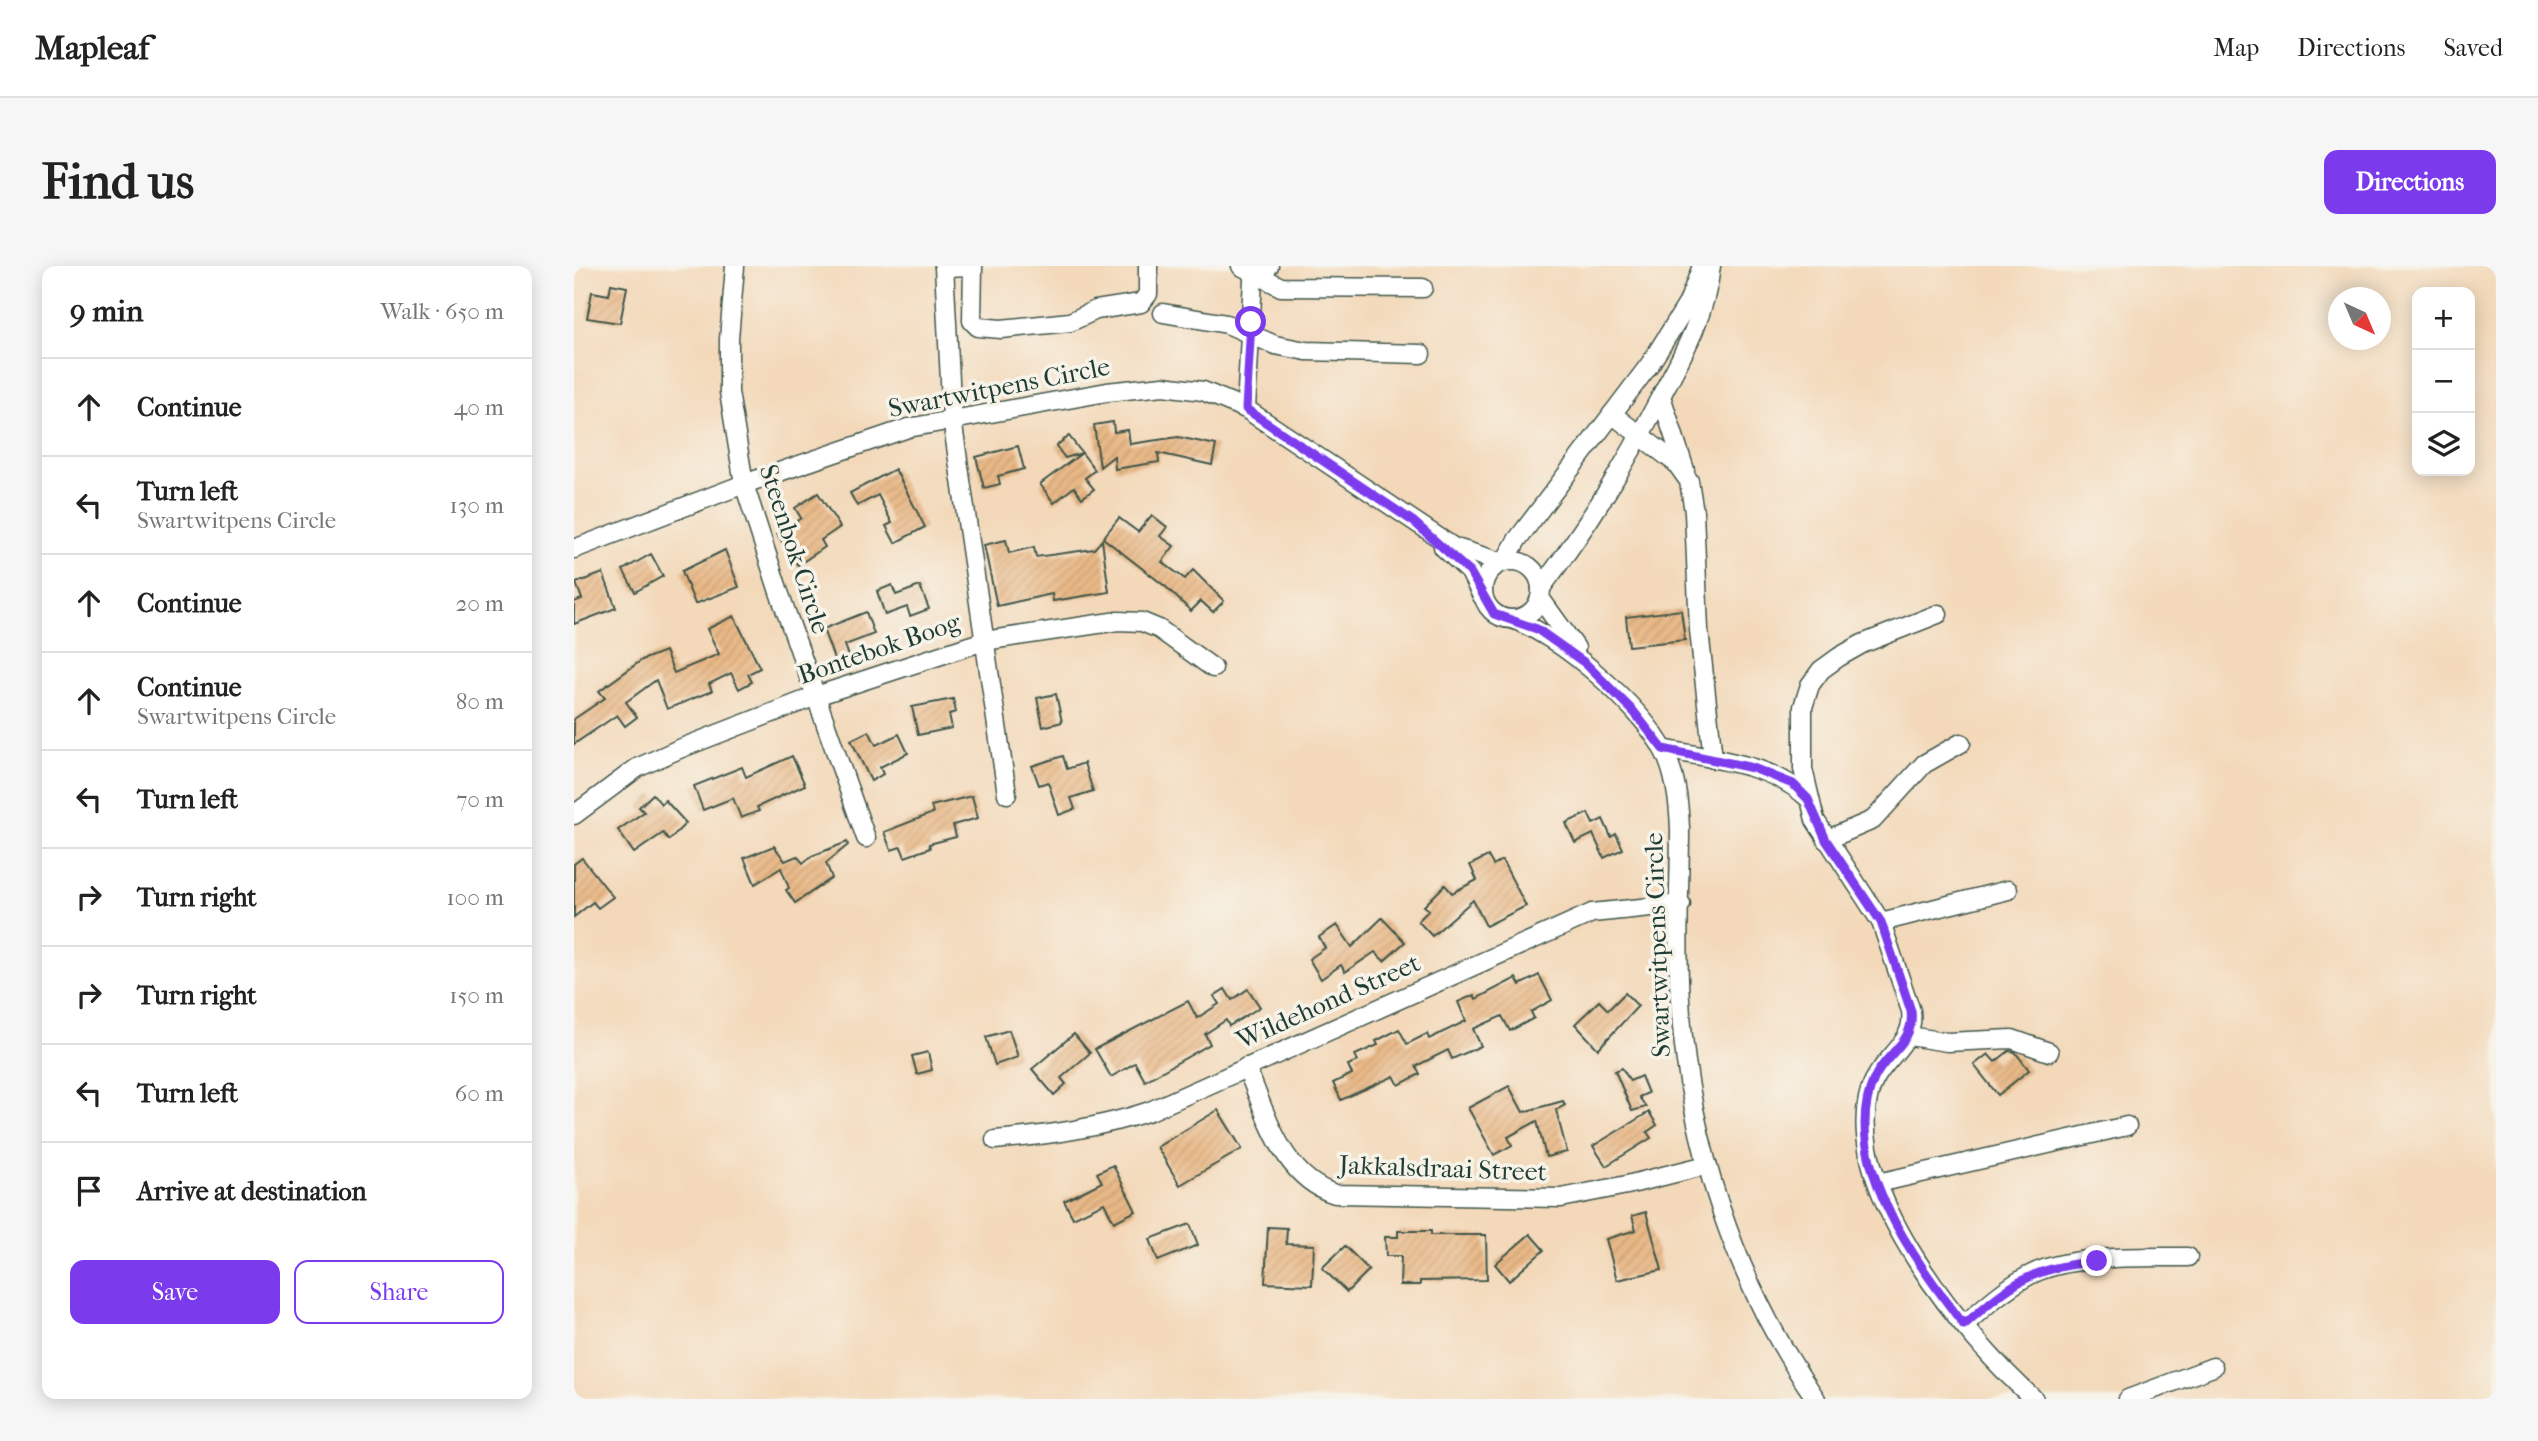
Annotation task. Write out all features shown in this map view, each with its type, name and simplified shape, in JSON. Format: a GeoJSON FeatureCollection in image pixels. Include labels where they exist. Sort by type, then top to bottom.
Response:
{"type":"FeatureCollection","features":[{"type":"Feature","properties":{"kind":"street","name":"Steenbok Circle"},"geometry":{"type":"LineString","coordinates":[[735,266],[729,339],[729,392],[744,484],[866,838]]}},
{"type":"Feature","properties":{"kind":"street"},"geometry":{"type":"LineString","coordinates":[[1007,794],[952,419],[944,267],[973,266],[972,321],[986,330],[1070,322],[1096,310],[1142,303],[1148,294],[1148,266]]}},
{"type":"Feature","properties":{"kind":"street"},"geometry":{"type":"LineString","coordinates":[[1702,266],[1697,283],[1671,331],[1503,561],[1488,573],[1484,581],[1483,598],[1494,614],[1512,619],[1529,613],[1596,513],[1642,435],[1702,311],[1711,266]]}},
{"type":"Feature","properties":{"kind":"street"},"geometry":{"type":"LineString","coordinates":[[1246,409],[1252,289],[1256,269],[1281,287],[1423,288]]}},
{"type":"Feature","properties":{"kind":"street"},"geometry":{"type":"LineString","coordinates":[[1163,313],[1227,324],[1275,345],[1306,351],[1420,354]]}},
{"type":"Feature","properties":{"kind":"street","name":"Swartwitpens Circle"},"geometry":{"type":"LineString","coordinates":[[574,549],[876,437],[952,419],[1107,392],[1163,386],[1203,391],[1246,409],[1453,547],[1503,561]]}},
{"type":"Feature","properties":{"kind":"street"},"geometry":{"type":"LineString","coordinates":[[1661,396],[1689,481],[1694,512],[1699,630],[1713,760]]}},
{"type":"Feature","properties":{"kind":"street"},"geometry":{"type":"LineString","coordinates":[[1612,414],[1676,463],[1689,481]]}},
{"type":"Feature","properties":{"kind":"street","name":"Swartwitpens Circle"},"geometry":{"type":"LineString","coordinates":[[1414,522],[1470,572],[1483,598]]}},
{"type":"Feature","properties":{"kind":"street"},"geometry":{"type":"LineString","coordinates":[[1503,561],[1519,561],[1532,568],[1540,593]]}},
{"type":"Feature","properties":{"kind":"street","name":"Swartwitpens Circle"},"geometry":{"type":"LineString","coordinates":[[1540,593],[1585,663]]}},
{"type":"Feature","properties":{"kind":"street"},"geometry":{"type":"LineString","coordinates":[[1938,614],[1862,644],[1821,670],[1810,685],[1803,706],[1802,769],[1808,799],[1826,840],[1881,922],[1911,1011],[1912,1025],[1909,1036],[1885,1061],[1867,1099],[1869,1164],[1904,1240],[1964,1325],[2004,1372],[2034,1399]]}},
{"type":"Feature","properties":{"kind":"street","name":"Swartwitpens Circle"},"geometry":{"type":"LineString","coordinates":[[1512,619],[1548,635],[1585,663],[1634,712],[1663,749],[1679,805],[1681,1024],[1688,1081],[1707,1165],[1754,1289],[1791,1362],[1815,1399]]}},
{"type":"Feature","properties":{"kind":"street","name":"Bontebok Boog"},"geometry":{"type":"LineString","coordinates":[[574,815],[637,768],[816,696],[984,641],[1118,621],[1142,622],[1159,629],[1213,668]]}},
{"type":"Feature","properties":{"kind":"street"},"geometry":{"type":"LineString","coordinates":[[1826,840],[1873,820],[1924,764],[1961,743]]}},
{"type":"Feature","properties":{"kind":"street"},"geometry":{"type":"LineString","coordinates":[[1663,749],[1773,774],[1793,784],[1808,799]]}},
{"type":"Feature","properties":{"kind":"street"},"geometry":{"type":"LineString","coordinates":[[1881,922],[2008,890]]}},
{"type":"Feature","properties":{"kind":"street","name":"Wildehond Street"},"geometry":{"type":"LineString","coordinates":[[995,1140],[1054,1135],[1118,1122],[1592,913],[1681,904]]}},
{"type":"Feature","properties":{"kind":"street"},"geometry":{"type":"LineString","coordinates":[[1909,1036],[1947,1042],[2012,1040],[2049,1052]]}},
{"type":"Feature","properties":{"kind":"street","name":"Jakkalsdraai Street"},"geometry":{"type":"LineString","coordinates":[[1246,1067],[1292,1167],[1316,1188],[1335,1194],[1561,1198],[1707,1165]]}},
{"type":"Feature","properties":{"kind":"street"},"geometry":{"type":"LineString","coordinates":[[1878,1183],[2127,1126]]}},
{"type":"Feature","properties":{"kind":"street"},"geometry":{"type":"LineString","coordinates":[[1964,1325],[1999,1294],[2030,1274],[2097,1261],[2188,1257]]}},
{"type":"Feature","properties":{"kind":"street"},"geometry":{"type":"LineString","coordinates":[[2128,1399],[2213,1367]]}},
{"type":"Feature","properties":{"kind":"building"},"geometry":{"type":"Polygon","coordinates":[[[611,284],[627,287],[620,323],[587,318],[592,292],[609,295],[611,284]]]}},
{"type":"Feature","properties":{"kind":"building"},"geometry":{"type":"Polygon","coordinates":[[[1113,422],[1114,432],[1128,430],[1130,444],[1178,437],[1216,445],[1212,465],[1158,453],[1159,462],[1115,469],[1114,456],[1100,467],[1094,425],[1113,422]]]}},
{"type":"Feature","properties":{"kind":"building"},"geometry":{"type":"Polygon","coordinates":[[[1069,436],[1082,453],[1065,458],[1056,446],[1069,436]]]}},
{"type":"Feature","properties":{"kind":"building"},"geometry":{"type":"Polygon","coordinates":[[[1018,446],[1024,469],[998,476],[1000,484],[984,488],[976,457],[1018,446]]]}},
{"type":"Feature","properties":{"kind":"building"},"geometry":{"type":"Polygon","coordinates":[[[1082,453],[1095,470],[1085,478],[1094,489],[1082,498],[1074,487],[1054,503],[1040,484],[1082,453]]]}},
{"type":"Feature","properties":{"kind":"building"},"geometry":{"type":"Polygon","coordinates":[[[895,469],[925,527],[895,543],[886,526],[892,523],[878,495],[857,506],[850,493],[895,469]]]}},
{"type":"Feature","properties":{"kind":"building"},"geometry":{"type":"Polygon","coordinates":[[[818,493],[840,527],[821,540],[825,547],[798,565],[777,534],[801,518],[795,508],[818,493]]]}},
{"type":"Feature","properties":{"kind":"building"},"geometry":{"type":"Polygon","coordinates":[[[1152,515],[1167,527],[1160,536],[1174,546],[1162,562],[1185,579],[1193,570],[1224,601],[1213,612],[1201,601],[1191,611],[1166,587],[1103,538],[1119,518],[1138,532],[1152,515]]]}},
{"type":"Feature","properties":{"kind":"building"},"geometry":{"type":"Polygon","coordinates":[[[1006,540],[1009,553],[1034,547],[1036,557],[1094,549],[1102,540],[1109,592],[1053,601],[1052,594],[997,606],[984,545],[1006,540]]]}},
{"type":"Feature","properties":{"kind":"building"},"geometry":{"type":"Polygon","coordinates":[[[725,550],[739,587],[695,604],[682,571],[725,550]]]}},
{"type":"Feature","properties":{"kind":"building"},"geometry":{"type":"Polygon","coordinates":[[[651,554],[663,576],[635,592],[623,570],[651,554]]]}},
{"type":"Feature","properties":{"kind":"building"},"geometry":{"type":"Polygon","coordinates":[[[603,573],[616,608],[574,624],[574,602],[582,599],[576,583],[603,573]]]}},
{"type":"Feature","properties":{"kind":"building"},"geometry":{"type":"Polygon","coordinates":[[[892,585],[896,595],[920,586],[929,609],[910,616],[907,607],[885,615],[877,591],[892,585]]]}},
{"type":"Feature","properties":{"kind":"building"},"geometry":{"type":"Polygon","coordinates":[[[1681,610],[1685,640],[1629,646],[1626,617],[1681,610]]]}},
{"type":"Feature","properties":{"kind":"building"},"geometry":{"type":"Polygon","coordinates":[[[866,612],[874,634],[845,645],[850,659],[836,664],[823,629],[866,612]]]}},
{"type":"Feature","properties":{"kind":"building"},"geometry":{"type":"Polygon","coordinates":[[[734,616],[760,668],[748,674],[752,682],[739,689],[731,673],[709,684],[712,691],[667,709],[656,680],[626,702],[637,717],[625,726],[617,715],[574,744],[574,719],[605,698],[599,691],[642,660],[665,651],[674,673],[719,654],[707,629],[734,616]]]}},
{"type":"Feature","properties":{"kind":"building"},"geometry":{"type":"Polygon","coordinates":[[[1056,694],[1062,722],[1043,727],[1037,698],[1056,694]]]}},
{"type":"Feature","properties":{"kind":"building"},"geometry":{"type":"Polygon","coordinates":[[[953,699],[956,712],[949,714],[952,728],[918,735],[912,707],[953,699]]]}},
{"type":"Feature","properties":{"kind":"building"},"geometry":{"type":"Polygon","coordinates":[[[869,731],[876,745],[899,734],[908,753],[880,767],[883,774],[871,781],[851,740],[869,731]]]}},
{"type":"Feature","properties":{"kind":"building"},"geometry":{"type":"Polygon","coordinates":[[[792,756],[805,785],[757,807],[759,811],[741,818],[733,798],[703,810],[694,786],[742,767],[746,777],[792,756]]]}},
{"type":"Feature","properties":{"kind":"building"},"geometry":{"type":"Polygon","coordinates":[[[1063,756],[1067,769],[1084,763],[1093,791],[1071,798],[1075,809],[1059,815],[1048,782],[1039,785],[1032,766],[1063,756]]]}},
{"type":"Feature","properties":{"kind":"building"},"geometry":{"type":"Polygon","coordinates":[[[653,794],[661,804],[665,800],[686,823],[669,840],[663,833],[634,853],[618,830],[644,812],[639,807],[653,794]]]}},
{"type":"Feature","properties":{"kind":"building"},"geometry":{"type":"Polygon","coordinates":[[[972,796],[978,818],[953,825],[956,837],[929,844],[930,848],[905,857],[901,847],[891,850],[884,832],[933,813],[931,806],[972,796]]]}},
{"type":"Feature","properties":{"kind":"building"},"geometry":{"type":"Polygon","coordinates":[[[1588,813],[1593,824],[1603,819],[1611,837],[1616,834],[1623,849],[1604,858],[1593,834],[1575,843],[1566,823],[1588,813]]]}},
{"type":"Feature","properties":{"kind":"building"},"geometry":{"type":"Polygon","coordinates":[[[847,842],[848,845],[826,863],[832,878],[795,903],[786,890],[789,888],[781,868],[755,884],[744,858],[774,846],[785,861],[797,856],[803,863],[812,856],[847,842]]]}},
{"type":"Feature","properties":{"kind":"building"},"geometry":{"type":"Polygon","coordinates":[[[1488,856],[1493,865],[1502,860],[1526,906],[1486,926],[1473,900],[1432,936],[1418,921],[1429,910],[1424,906],[1445,885],[1452,893],[1477,880],[1470,865],[1488,856]]]}},
{"type":"Feature","properties":{"kind":"building"},"geometry":{"type":"Polygon","coordinates":[[[582,858],[613,897],[598,908],[593,902],[574,917],[574,864],[582,858]]]}},
{"type":"Feature","properties":{"kind":"building"},"geometry":{"type":"Polygon","coordinates":[[[1382,918],[1405,942],[1384,961],[1375,952],[1345,972],[1341,965],[1321,979],[1309,959],[1325,948],[1319,937],[1337,925],[1352,947],[1382,918]]]}},
{"type":"Feature","properties":{"kind":"building"},"geometry":{"type":"Polygon","coordinates":[[[1539,975],[1552,1000],[1531,1012],[1534,1018],[1510,1031],[1502,1016],[1473,1029],[1481,1046],[1452,1059],[1448,1050],[1416,1066],[1420,1074],[1399,1085],[1394,1076],[1341,1100],[1333,1083],[1352,1074],[1348,1065],[1358,1061],[1355,1055],[1378,1045],[1376,1041],[1399,1029],[1407,1044],[1427,1034],[1429,1039],[1466,1021],[1458,1002],[1474,995],[1476,999],[1516,978],[1520,985],[1539,975]]]}},
{"type":"Feature","properties":{"kind":"building"},"geometry":{"type":"Polygon","coordinates":[[[1225,989],[1232,1000],[1248,989],[1260,1007],[1229,1026],[1226,1020],[1205,1034],[1210,1044],[1145,1081],[1135,1063],[1111,1077],[1095,1049],[1188,1001],[1197,1018],[1219,1004],[1214,996],[1225,989]]]}},
{"type":"Feature","properties":{"kind":"building"},"geometry":{"type":"Polygon","coordinates":[[[1625,993],[1638,1006],[1598,1049],[1575,1024],[1599,1001],[1608,1010],[1625,993]]]}},
{"type":"Feature","properties":{"kind":"building"},"geometry":{"type":"Polygon","coordinates":[[[1009,1030],[1018,1057],[995,1065],[986,1037],[1009,1030]]]}},
{"type":"Feature","properties":{"kind":"building"},"geometry":{"type":"Polygon","coordinates":[[[1074,1034],[1090,1053],[1061,1078],[1066,1084],[1054,1095],[1032,1069],[1074,1034]]]}},
{"type":"Feature","properties":{"kind":"building"},"geometry":{"type":"Polygon","coordinates":[[[2009,1051],[2015,1052],[2029,1070],[1998,1095],[1974,1065],[1988,1054],[1995,1062],[2009,1051]]]}},
{"type":"Feature","properties":{"kind":"building"},"geometry":{"type":"Polygon","coordinates":[[[928,1052],[932,1070],[917,1074],[912,1056],[928,1052]]]}},
{"type":"Feature","properties":{"kind":"building"},"geometry":{"type":"Polygon","coordinates":[[[1622,1068],[1630,1081],[1641,1076],[1648,1093],[1639,1097],[1646,1107],[1632,1111],[1615,1071],[1622,1068]]]}},
{"type":"Feature","properties":{"kind":"building"},"geometry":{"type":"Polygon","coordinates":[[[1509,1086],[1523,1112],[1563,1101],[1565,1105],[1556,1110],[1567,1152],[1546,1157],[1537,1121],[1508,1137],[1512,1145],[1494,1155],[1468,1108],[1509,1086]]]}},
{"type":"Feature","properties":{"kind":"building"},"geometry":{"type":"Polygon","coordinates":[[[1218,1110],[1242,1149],[1180,1185],[1157,1147],[1218,1110]]]}},
{"type":"Feature","properties":{"kind":"building"},"geometry":{"type":"Polygon","coordinates":[[[1649,1112],[1657,1125],[1647,1132],[1651,1138],[1606,1166],[1593,1146],[1649,1112]]]}},
{"type":"Feature","properties":{"kind":"building"},"geometry":{"type":"Polygon","coordinates":[[[1113,1165],[1136,1211],[1114,1222],[1104,1203],[1073,1218],[1064,1201],[1102,1182],[1097,1173],[1113,1165]]]}},
{"type":"Feature","properties":{"kind":"building"},"geometry":{"type":"Polygon","coordinates":[[[1646,1212],[1662,1270],[1617,1280],[1606,1239],[1636,1230],[1632,1216],[1646,1212]]]}},
{"type":"Feature","properties":{"kind":"building"},"geometry":{"type":"Polygon","coordinates":[[[1190,1224],[1198,1245],[1158,1261],[1150,1239],[1190,1224]]]}},
{"type":"Feature","properties":{"kind":"building"},"geometry":{"type":"Polygon","coordinates":[[[1268,1227],[1287,1228],[1286,1244],[1314,1245],[1312,1285],[1265,1283],[1268,1227]]]}},
{"type":"Feature","properties":{"kind":"building"},"geometry":{"type":"Polygon","coordinates":[[[1398,1231],[1431,1231],[1431,1235],[1486,1235],[1487,1280],[1420,1281],[1420,1285],[1400,1285],[1401,1256],[1386,1256],[1385,1237],[1398,1237],[1398,1231]]]}},
{"type":"Feature","properties":{"kind":"building"},"geometry":{"type":"Polygon","coordinates":[[[1530,1234],[1544,1250],[1509,1281],[1495,1264],[1530,1234]]]}},
{"type":"Feature","properties":{"kind":"building"},"geometry":{"type":"Polygon","coordinates":[[[1345,1246],[1369,1270],[1347,1292],[1322,1268],[1345,1246]]]}},
{"type":"Feature","properties":{"kind":"route"},"geometry":{"type":"LineString","coordinates":[[1251,322],[1246,409],[1414,522],[1470,572],[1494,614],[1537,629],[1585,663],[1634,712],[1663,749],[1773,774],[1793,784],[1808,799],[1826,840],[1870,900],[1881,922],[1911,1011],[1912,1025],[1909,1036],[1885,1061],[1874,1078],[1867,1099],[1869,1164],[1904,1240],[1964,1325],[1999,1294],[2030,1274],[2064,1265],[2097,1261]]}}]}
